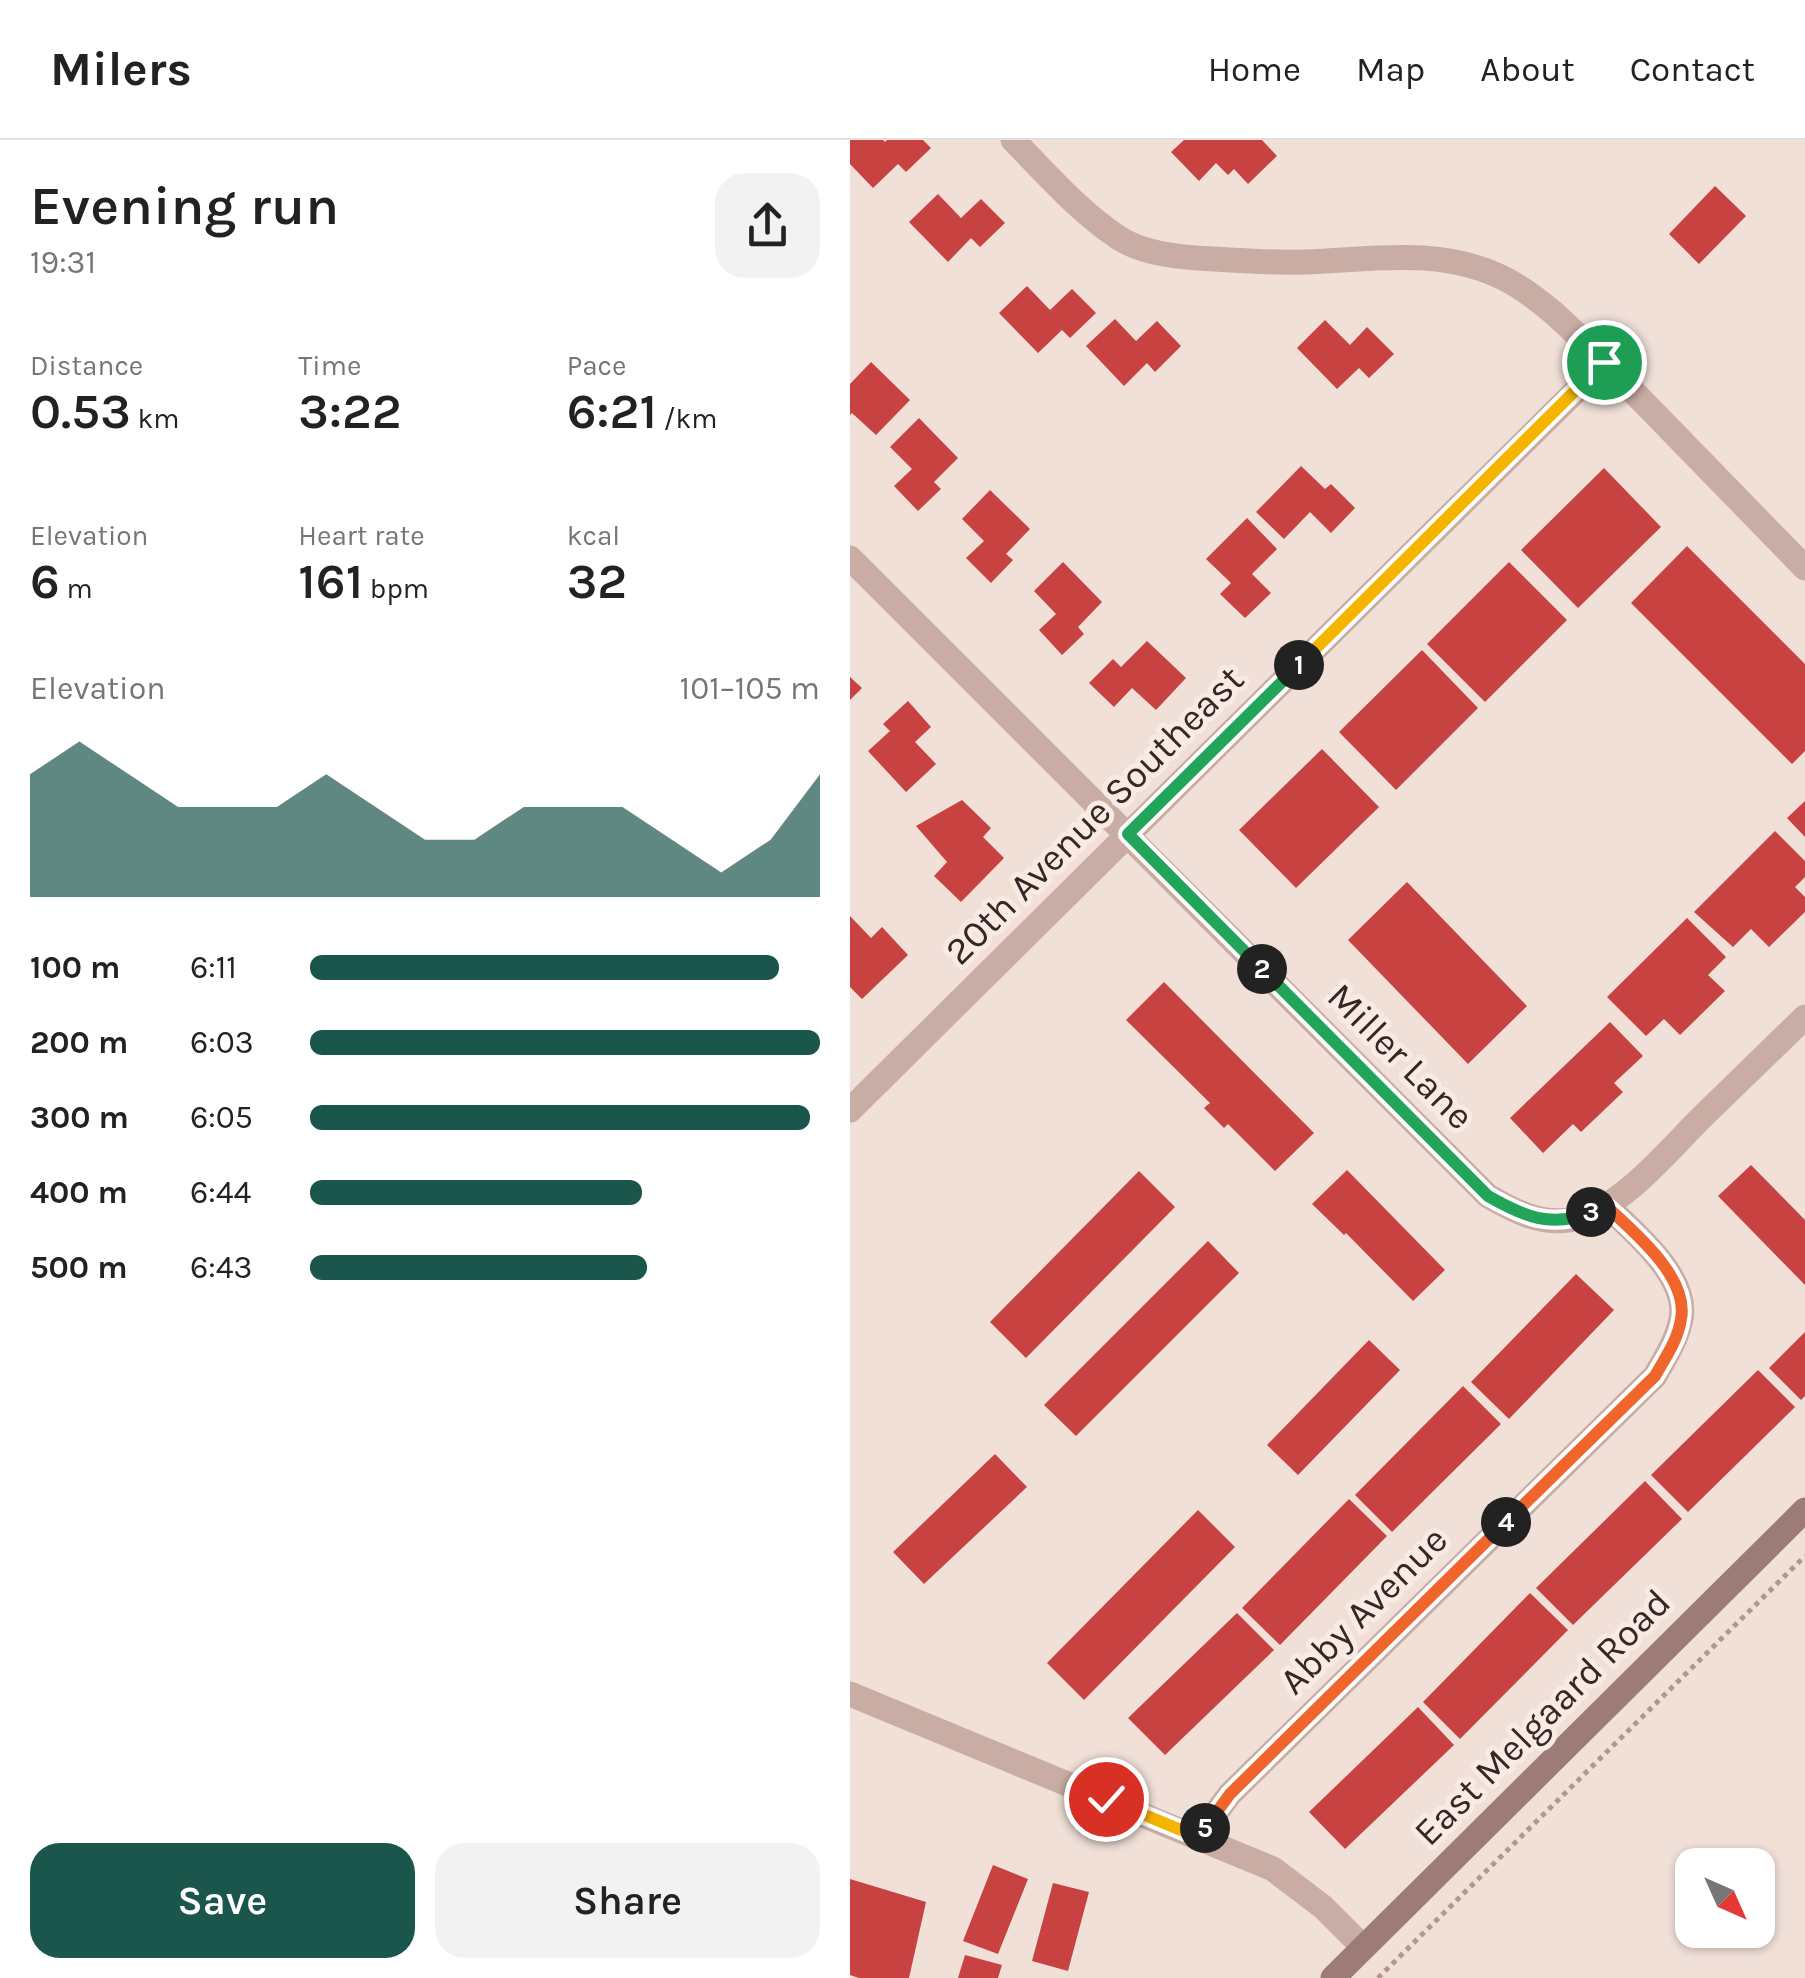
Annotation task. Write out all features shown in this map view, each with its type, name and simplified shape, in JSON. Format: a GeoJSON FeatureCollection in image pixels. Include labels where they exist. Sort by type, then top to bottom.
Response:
{"type":"FeatureCollection","features":[{"type":"Feature","properties":{"kind":"main road","name":"East Melgaard Road"},"geometry":{"type":"LineString","coordinates":[[1333,1978],[1805,1510]]}},
{"type":"Feature","properties":{"kind":"street"},"geometry":{"type":"LineString","coordinates":[[1013,140],[1121,240],[1158,253],[1304,262],[1438,258],[1501,276],[1536,297],[1604,362],[1805,568]]}},
{"type":"Feature","properties":{"kind":"street","name":"20th Avenue Southeast"},"geometry":{"type":"LineString","coordinates":[[850,1110],[1604,362]]}},
{"type":"Feature","properties":{"kind":"street","name":"Miller Lane"},"geometry":{"type":"LineString","coordinates":[[850,558],[1488,1196],[1531,1218],[1576,1218],[1606,1206],[1641,1178],[1805,1017]]}},
{"type":"Feature","properties":{"kind":"street","name":"Abby Avenue"},"geometry":{"type":"LineString","coordinates":[[1198,1837],[1230,1794],[1655,1376],[1682,1318],[1682,1300],[1674,1279],[1642,1240],[1606,1206]]}},
{"type":"Feature","properties":{"kind":"street"},"geometry":{"type":"LineString","coordinates":[[850,1694],[1273,1870],[1323,1907],[1364,1948]]}},
{"type":"Feature","properties":{"kind":"path"},"geometry":{"type":"LineString","coordinates":[[1378,1978],[1805,1556]]}},
{"type":"Feature","properties":{"kind":"building"},"geometry":{"type":"Polygon","coordinates":[[[850,140],[923,140],[931,148],[906,172],[898,164],[873,188],[850,164],[850,140]]]}},
{"type":"Feature","properties":{"kind":"building"},"geometry":{"type":"Polygon","coordinates":[[[1184,140],[1262,140],[1277,156],[1248,184],[1234,169],[1228,175],[1216,163],[1199,181],[1171,152],[1184,140]]]}},
{"type":"Feature","properties":{"kind":"building"},"geometry":{"type":"Polygon","coordinates":[[[1715,186],[1746,216],[1699,264],[1669,234],[1715,186]]]}},
{"type":"Feature","properties":{"kind":"building"},"geometry":{"type":"Polygon","coordinates":[[[938,194],[961,218],[981,199],[1005,223],[980,247],[971,238],[948,262],[909,222],[938,194]]]}},
{"type":"Feature","properties":{"kind":"building"},"geometry":{"type":"Polygon","coordinates":[[[1027,286],[1050,310],[1072,289],[1096,313],[1070,338],[1062,330],[1038,353],[999,313],[1027,286]]]}},
{"type":"Feature","properties":{"kind":"building"},"geometry":{"type":"Polygon","coordinates":[[[1115,319],[1136,341],[1157,321],[1181,346],[1155,372],[1147,363],[1124,386],[1086,346],[1115,319]]]}},
{"type":"Feature","properties":{"kind":"building"},"geometry":{"type":"Polygon","coordinates":[[[1325,320],[1350,345],[1367,327],[1394,354],[1369,378],[1359,368],[1337,389],[1297,348],[1325,320]]]}},
{"type":"Feature","properties":{"kind":"building"},"geometry":{"type":"Polygon","coordinates":[[[871,362],[910,400],[876,435],[850,415],[850,384],[871,362]]]}},
{"type":"Feature","properties":{"kind":"building"},"geometry":{"type":"Polygon","coordinates":[[[919,418],[958,458],[934,482],[941,489],[918,511],[894,486],[912,469],[890,447],[919,418]]]}},
{"type":"Feature","properties":{"kind":"building"},"geometry":{"type":"Polygon","coordinates":[[[1301,466],[1325,489],[1331,484],[1355,508],[1331,533],[1310,512],[1284,539],[1256,512],[1301,466]]]}},
{"type":"Feature","properties":{"kind":"building"},"geometry":{"type":"Polygon","coordinates":[[[1604,468],[1661,527],[1578,608],[1521,550],[1604,468]]]}},
{"type":"Feature","properties":{"kind":"building"},"geometry":{"type":"Polygon","coordinates":[[[990,490],[1030,529],[1006,554],[1013,560],[991,583],[966,558],[984,541],[962,519],[990,490]]]}},
{"type":"Feature","properties":{"kind":"building"},"geometry":{"type":"Polygon","coordinates":[[[1247,518],[1277,549],[1252,574],[1271,593],[1245,618],[1220,594],[1231,583],[1206,559],[1247,518]]]}},
{"type":"Feature","properties":{"kind":"building"},"geometry":{"type":"Polygon","coordinates":[[[1687,546],[1805,664],[1805,751],[1792,764],[1631,603],[1687,546]]]}},
{"type":"Feature","properties":{"kind":"building"},"geometry":{"type":"Polygon","coordinates":[[[1063,562],[1102,602],[1078,627],[1084,634],[1062,655],[1039,630],[1056,614],[1034,591],[1063,562]]]}},
{"type":"Feature","properties":{"kind":"building"},"geometry":{"type":"Polygon","coordinates":[[[1509,562],[1567,620],[1485,702],[1427,644],[1509,562]]]}},
{"type":"Feature","properties":{"kind":"building"},"geometry":{"type":"Polygon","coordinates":[[[1147,641],[1186,678],[1156,710],[1132,688],[1114,707],[1089,683],[1113,659],[1121,667],[1147,641]]]}},
{"type":"Feature","properties":{"kind":"building"},"geometry":{"type":"Polygon","coordinates":[[[1422,650],[1478,708],[1396,790],[1339,732],[1422,650]]]}},
{"type":"Feature","properties":{"kind":"building"},"geometry":{"type":"Polygon","coordinates":[[[850,677],[862,688],[850,700],[850,677]]]}},
{"type":"Feature","properties":{"kind":"building"},"geometry":{"type":"Polygon","coordinates":[[[908,701],[931,727],[915,742],[936,764],[906,792],[868,751],[890,731],[883,724],[908,701]]]}},
{"type":"Feature","properties":{"kind":"building"},"geometry":{"type":"Polygon","coordinates":[[[1322,749],[1379,807],[1296,888],[1239,830],[1322,749]]]}},
{"type":"Feature","properties":{"kind":"building"},"geometry":{"type":"Polygon","coordinates":[[[962,800],[991,828],[983,837],[1004,858],[961,902],[934,876],[947,862],[916,826],[962,800]]]}},
{"type":"Feature","properties":{"kind":"building"},"geometry":{"type":"Polygon","coordinates":[[[1805,801],[1805,837],[1787,818],[1805,801]]]}},
{"type":"Feature","properties":{"kind":"building"},"geometry":{"type":"Polygon","coordinates":[[[1775,831],[1805,861],[1805,877],[1795,887],[1805,897],[1805,912],[1769,947],[1751,929],[1733,947],[1694,912],[1775,831]]]}},
{"type":"Feature","properties":{"kind":"building"},"geometry":{"type":"Polygon","coordinates":[[[1407,882],[1527,1006],[1468,1064],[1348,940],[1407,882]]]}},
{"type":"Feature","properties":{"kind":"building"},"geometry":{"type":"Polygon","coordinates":[[[850,916],[871,938],[882,927],[908,955],[862,999],[850,987],[850,916]]]}},
{"type":"Feature","properties":{"kind":"building"},"geometry":{"type":"Polygon","coordinates":[[[1687,918],[1726,957],[1708,975],[1725,991],[1680,1035],[1664,1019],[1646,1036],[1607,997],[1687,918]]]}},
{"type":"Feature","properties":{"kind":"building"},"geometry":{"type":"Polygon","coordinates":[[[1164,982],[1314,1133],[1275,1171],[1228,1124],[1224,1128],[1204,1108],[1210,1103],[1126,1020],[1164,982]]]}},
{"type":"Feature","properties":{"kind":"building"},"geometry":{"type":"Polygon","coordinates":[[[1610,1022],[1643,1056],[1614,1083],[1623,1092],[1581,1132],[1573,1124],[1543,1153],[1510,1118],[1610,1022]]]}},
{"type":"Feature","properties":{"kind":"building"},"geometry":{"type":"Polygon","coordinates":[[[1751,1165],[1805,1220],[1805,1285],[1718,1196],[1751,1165]]]}},
{"type":"Feature","properties":{"kind":"building"},"geometry":{"type":"Polygon","coordinates":[[[1347,1170],[1445,1270],[1413,1301],[1312,1204],[1347,1170]]]}},
{"type":"Feature","properties":{"kind":"building"},"geometry":{"type":"Polygon","coordinates":[[[1139,1171],[1175,1207],[1026,1358],[990,1322],[1139,1171]]]}},
{"type":"Feature","properties":{"kind":"building"},"geometry":{"type":"Polygon","coordinates":[[[1208,1241],[1239,1273],[1076,1436],[1044,1405],[1208,1241]]]}},
{"type":"Feature","properties":{"kind":"building"},"geometry":{"type":"Polygon","coordinates":[[[1576,1274],[1614,1310],[1509,1419],[1471,1382],[1576,1274]]]}},
{"type":"Feature","properties":{"kind":"building"},"geometry":{"type":"Polygon","coordinates":[[[1805,1332],[1805,1396],[1801,1400],[1769,1368],[1805,1332]]]}},
{"type":"Feature","properties":{"kind":"building"},"geometry":{"type":"Polygon","coordinates":[[[1369,1340],[1400,1370],[1298,1475],[1267,1445],[1369,1340]]]}},
{"type":"Feature","properties":{"kind":"building"},"geometry":{"type":"Polygon","coordinates":[[[1758,1370],[1795,1407],[1688,1512],[1651,1475],[1758,1370]]]}},
{"type":"Feature","properties":{"kind":"building"},"geometry":{"type":"Polygon","coordinates":[[[1463,1386],[1501,1424],[1392,1532],[1355,1495],[1463,1386]]]}},
{"type":"Feature","properties":{"kind":"building"},"geometry":{"type":"Polygon","coordinates":[[[995,1454],[1027,1487],[924,1584],[893,1552],[995,1454]]]}},
{"type":"Feature","properties":{"kind":"building"},"geometry":{"type":"Polygon","coordinates":[[[1645,1481],[1682,1519],[1573,1625],[1536,1588],[1645,1481]]]}},
{"type":"Feature","properties":{"kind":"building"},"geometry":{"type":"Polygon","coordinates":[[[1349,1499],[1387,1536],[1280,1645],[1242,1608],[1349,1499]]]}},
{"type":"Feature","properties":{"kind":"building"},"geometry":{"type":"Polygon","coordinates":[[[1198,1510],[1235,1547],[1084,1700],[1047,1663],[1198,1510]]]}},
{"type":"Feature","properties":{"kind":"building"},"geometry":{"type":"Polygon","coordinates":[[[1530,1593],[1568,1630],[1460,1739],[1423,1702],[1530,1593]]]}},
{"type":"Feature","properties":{"kind":"building"},"geometry":{"type":"Polygon","coordinates":[[[1237,1613],[1274,1650],[1165,1755],[1128,1718],[1237,1613]]]}},
{"type":"Feature","properties":{"kind":"building"},"geometry":{"type":"Polygon","coordinates":[[[1418,1707],[1454,1745],[1345,1849],[1309,1812],[1418,1707]]]}},
{"type":"Feature","properties":{"kind":"building"},"geometry":{"type":"Polygon","coordinates":[[[993,1865],[1028,1879],[998,1954],[963,1941],[993,1865]]]}},
{"type":"Feature","properties":{"kind":"building"},"geometry":{"type":"Polygon","coordinates":[[[850,1879],[926,1902],[909,1978],[850,1975],[850,1879]]]}},
{"type":"Feature","properties":{"kind":"building"},"geometry":{"type":"Polygon","coordinates":[[[1053,1883],[1089,1892],[1068,1971],[1032,1961],[1053,1883]]]}},
{"type":"Feature","properties":{"kind":"building"},"geometry":{"type":"Polygon","coordinates":[[[965,1955],[1002,1965],[998,1978],[958,1978],[965,1955]]]}},
{"type":"Feature","properties":{"kind":"route"},"geometry":{"type":"LineString","coordinates":[[1106,1799],[1198,1837],[1230,1794],[1655,1376],[1682,1318],[1682,1300],[1674,1279],[1642,1240],[1606,1206],[1576,1218],[1531,1218],[1488,1196],[1128,834],[1604,362]]}}]}
